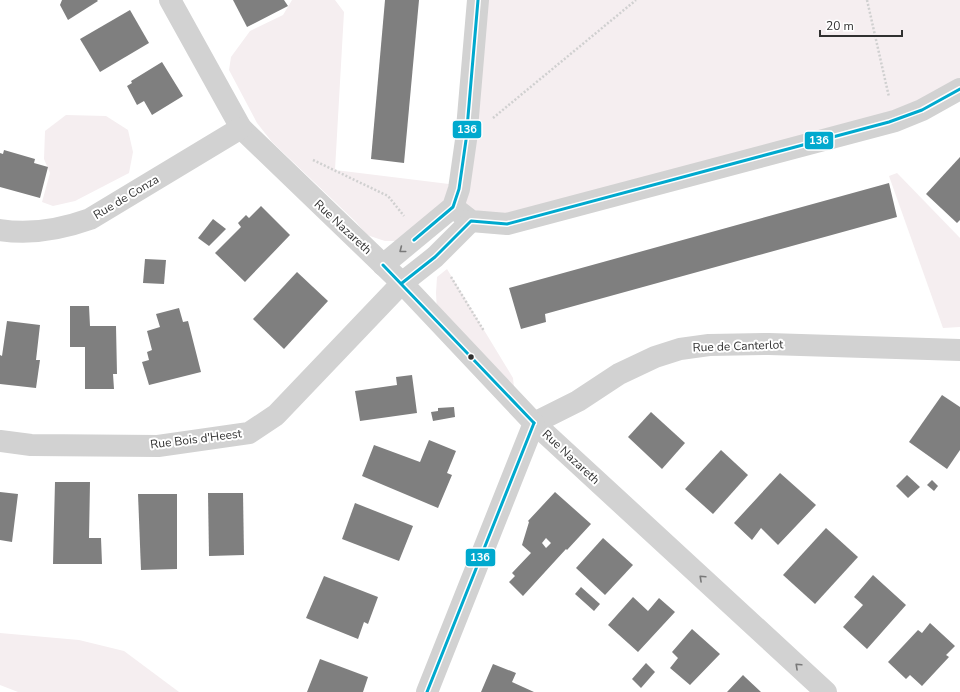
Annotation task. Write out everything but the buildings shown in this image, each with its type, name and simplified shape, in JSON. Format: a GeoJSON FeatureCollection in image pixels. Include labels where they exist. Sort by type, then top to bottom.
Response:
{"type":"FeatureCollection","features":[{"type":"Feature","properties":{"kind":"street","name":"Rue Nazareth"},"geometry":{"type":"LineString","coordinates":[[170,0],[241,128],[346,231],[402,283],[534,423],[826,692]]}},
{"type":"Feature","properties":{"kind":"street"},"geometry":{"type":"LineString","coordinates":[[383,265],[454,207],[460,189],[466,140],[478,0]]}},
{"type":"Feature","properties":{"kind":"street"},"geometry":{"type":"LineString","coordinates":[[454,207],[471,222],[507,224],[895,121],[922,110],[960,89]]}},
{"type":"Feature","properties":{"kind":"street","name":"Rue de Conza"},"geometry":{"type":"LineString","coordinates":[[0,230],[42,231],[66,228],[90,219],[241,128]]}},
{"type":"Feature","properties":{"kind":"street","name":"Rue Bois d'Heest"},"geometry":{"type":"LineString","coordinates":[[0,441],[31,445],[158,446],[249,433],[276,415],[402,283],[436,257],[471,222]]}},
{"type":"Feature","properties":{"kind":"street","name":"Rue de Canterlot"},"geometry":{"type":"LineString","coordinates":[[534,423],[578,401],[619,374],[655,356],[680,349],[709,345],[769,344],[960,350]]}},
{"type":"Feature","properties":{"kind":"street"},"geometry":{"type":"LineString","coordinates":[[427,692],[534,423]]}},
{"type":"Feature","properties":{"kind":"path"},"geometry":{"type":"LineString","coordinates":[[466,140],[636,0]]}},
{"type":"Feature","properties":{"kind":"path"},"geometry":{"type":"LineString","coordinates":[[867,0],[895,121]]}},
{"type":"Feature","properties":{"kind":"shaded area"},"geometry":{"type":"Polygon","coordinates":[[[292,0],[335,0],[344,12],[335,170],[449,184],[445,205],[399,241],[385,241],[367,235],[356,222],[272,142],[257,123],[229,70],[231,57],[250,31],[283,15],[292,0]]]}},
{"type":"Feature","properties":{"kind":"shaded area"},"geometry":{"type":"Polygon","coordinates":[[[477,0],[960,0],[960,89],[953,97],[464,230],[477,0]]]}},
{"type":"Feature","properties":{"kind":"shaded area"},"geometry":{"type":"Polygon","coordinates":[[[66,115],[106,116],[128,130],[133,152],[129,173],[75,201],[53,206],[42,202],[50,173],[44,159],[45,131],[66,115]]]}},
{"type":"Feature","properties":{"kind":"shaded area"},"geometry":{"type":"Polygon","coordinates":[[[897,173],[960,238],[960,327],[943,328],[889,176],[897,173]]]}},
{"type":"Feature","properties":{"kind":"shaded area"},"geometry":{"type":"Polygon","coordinates":[[[447,269],[513,378],[516,406],[437,311],[437,277],[447,269]]]}},
{"type":"Feature","properties":{"kind":"shaded area"},"geometry":{"type":"Polygon","coordinates":[[[0,633],[79,640],[124,651],[179,692],[18,692],[0,685],[0,633]]]}},
{"type":"Feature","properties":{"kind":"transit line","name":"136"},"geometry":{"type":"LineString","coordinates":[[414,240],[453,207],[459,189],[466,140],[478,0]]}},
{"type":"Feature","properties":{"kind":"transit line","name":"136"},"geometry":{"type":"LineString","coordinates":[[402,283],[435,257],[471,221],[507,224],[889,122],[922,110],[960,89]]}},
{"type":"Feature","properties":{"kind":"transit line","name":"136"},"geometry":{"type":"LineString","coordinates":[[383,265],[534,423]]}},
{"type":"Feature","properties":{"kind":"transit line","name":"136"},"geometry":{"type":"LineString","coordinates":[[427,692],[534,423]]}}]}
